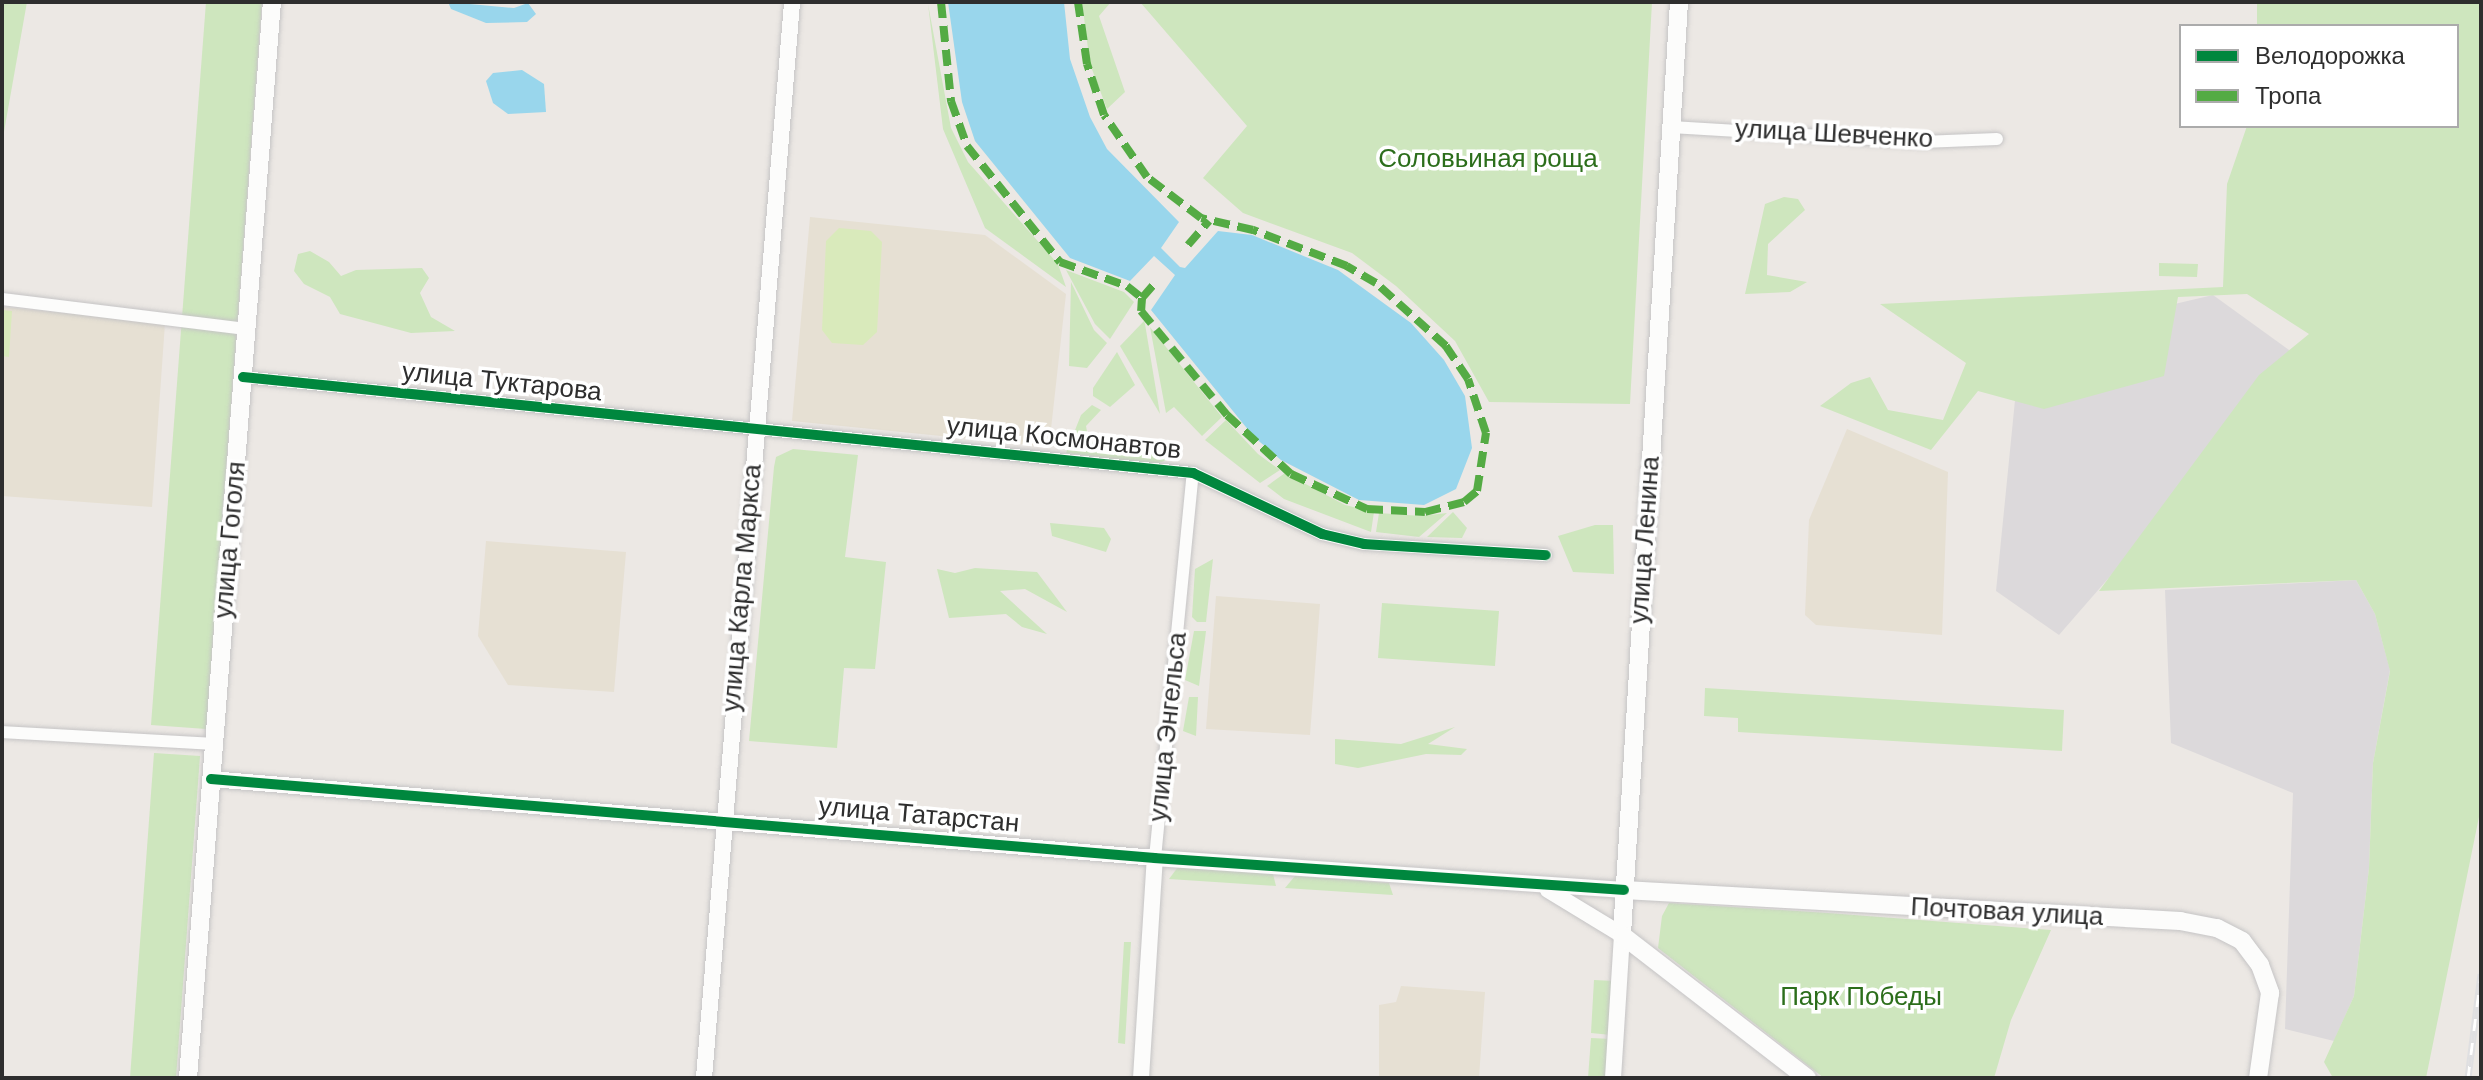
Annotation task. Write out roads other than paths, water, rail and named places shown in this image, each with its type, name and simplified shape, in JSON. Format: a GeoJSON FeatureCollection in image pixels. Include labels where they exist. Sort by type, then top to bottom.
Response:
{"type":"FeatureCollection","features":[{"type":"Feature","properties":{"kind":"main road","name":"улица Гоголя"},"geometry":{"type":"LineString","coordinates":[[188,1078],[272,2]]}},
{"type":"Feature","properties":{"kind":"main road","name":"улица Ленина"},"geometry":{"type":"LineString","coordinates":[[1622,935],[1679,2]]}},
{"type":"Feature","properties":{"kind":"main road","name":"Почтовая улица"},"geometry":{"type":"LineString","coordinates":[[1624,890],[2180,921],[2217,928],[2242,941],[2260,965],[2270,993],[2258,1078]]}},
{"type":"Feature","properties":{"kind":"main road"},"geometry":{"type":"LineString","coordinates":[[1622,935],[1807,1078]]}},
{"type":"Feature","properties":{"kind":"street","name":"улица Карла Маркса"},"geometry":{"type":"LineString","coordinates":[[704,1078],[792,2]]}},
{"type":"Feature","properties":{"kind":"street","name":"улица Шевченко"},"geometry":{"type":"LineString","coordinates":[[1671,127],[1922,142],[1997,139]]}},
{"type":"Feature","properties":{"kind":"street"},"geometry":{"type":"LineString","coordinates":[[2,299],[246,329]]}},
{"type":"Feature","properties":{"kind":"street","name":"улица Туктарова"},"geometry":{"type":"LineString","coordinates":[[243,377],[756,430]]}},
{"type":"Feature","properties":{"kind":"street","name":"улица Космонавтов"},"geometry":{"type":"LineString","coordinates":[[756,430],[1193,473],[1322,534],[1350,541],[1546,555]]}},
{"type":"Feature","properties":{"kind":"street","name":"улица Энгельса"},"geometry":{"type":"LineString","coordinates":[[1141,1078],[1155,858],[1193,473]]}},
{"type":"Feature","properties":{"kind":"street"},"geometry":{"type":"LineString","coordinates":[[2,732],[214,744]]}},
{"type":"Feature","properties":{"kind":"street","name":"улица Татарстан"},"geometry":{"type":"LineString","coordinates":[[211,779],[1155,858],[1624,890]]}},
{"type":"Feature","properties":{"kind":"street"},"geometry":{"type":"LineString","coordinates":[[1538,885],[1622,935]]}},
{"type":"Feature","properties":{"kind":"street","name":"улица Ленина"},"geometry":{"type":"LineString","coordinates":[[1613,1078],[1622,935]]}},
{"type":"Feature","properties":{"kind":"water"},"geometry":{"type":"Polygon","coordinates":[[[448,2],[514,8],[528,3],[536,14],[527,22],[486,23],[451,9],[448,2]]]}},
{"type":"Feature","properties":{"kind":"water"},"geometry":{"type":"Polygon","coordinates":[[[948,2],[1064,2],[1070,59],[1090,117],[1107,149],[1179,222],[1161,248],[1180,267],[1185,268],[1218,231],[1252,235],[1338,270],[1411,323],[1444,360],[1465,396],[1472,448],[1456,489],[1424,505],[1359,500],[1281,460],[1254,437],[1151,310],[1175,275],[1154,256],[1130,281],[1070,258],[975,141],[962,102],[948,2]]]}},
{"type":"Feature","properties":{"kind":"water"},"geometry":{"type":"Polygon","coordinates":[[[522,70],[544,84],[546,112],[508,114],[493,103],[486,81],[493,73],[522,70]]]}},
{"type":"Feature","properties":{"kind":"railway"},"geometry":{"type":"LineString","coordinates":[[2468,1078],[2481,974]]}},
{"type":"Feature","properties":{"kind":"park label","name":"Соловьиная роща"},"geometry":{"type":"Point","coordinates":[1488,159]}},
{"type":"Feature","properties":{"kind":"park label","name":"Парк Победы"},"geometry":{"type":"Point","coordinates":[1861,997]}}]}
